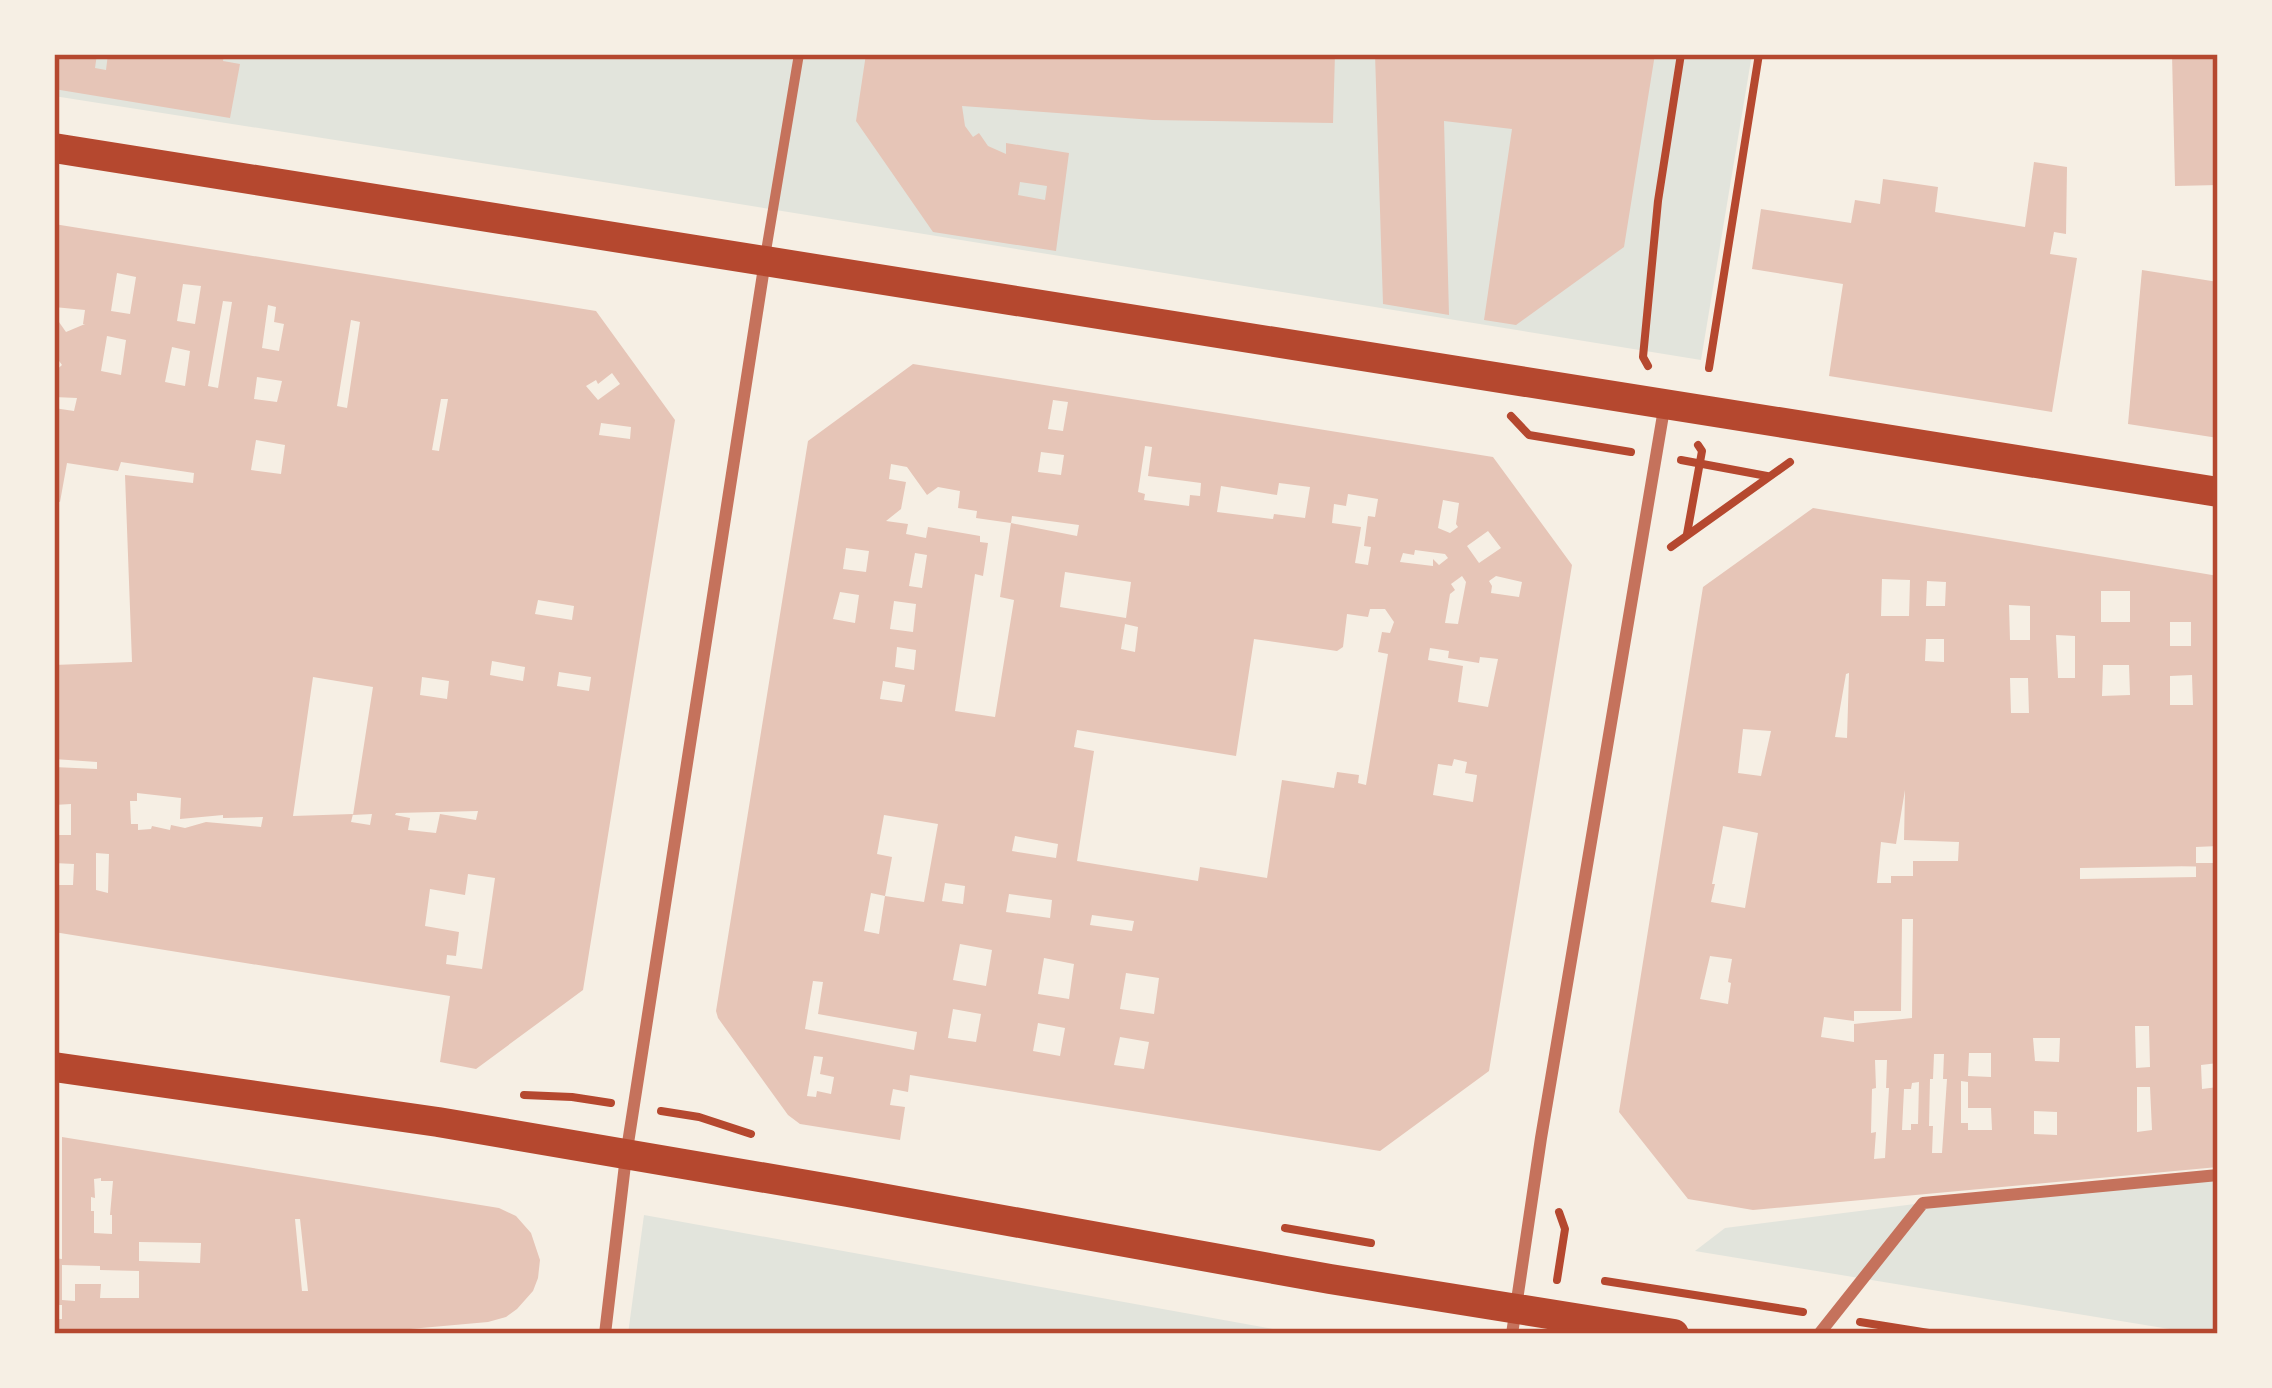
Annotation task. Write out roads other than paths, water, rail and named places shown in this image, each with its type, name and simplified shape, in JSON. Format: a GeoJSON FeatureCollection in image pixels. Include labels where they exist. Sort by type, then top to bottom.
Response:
{"type":"FeatureCollection","features":[{"type":"Feature","properties":{"kind":"main road"},"geometry":{"type":"LineString","coordinates":[[54,148],[2218,492]]}},
{"type":"Feature","properties":{"kind":"main road"},"geometry":{"type":"LineString","coordinates":[[54,1067],[438,1122],[803,1184],[1345,1282],[1514,1322],[1674,1334]]}},
{"type":"Feature","properties":{"kind":"street"},"geometry":{"type":"LineString","coordinates":[[605,1334],[626,1156],[799,54]]}},
{"type":"Feature","properties":{"kind":"street"},"geometry":{"type":"LineString","coordinates":[[1514,1322],[1665,402]]}},
{"type":"Feature","properties":{"kind":"street"},"geometry":{"type":"LineString","coordinates":[[1819,1334],[1923,1203],[2218,1175]]}}]}
